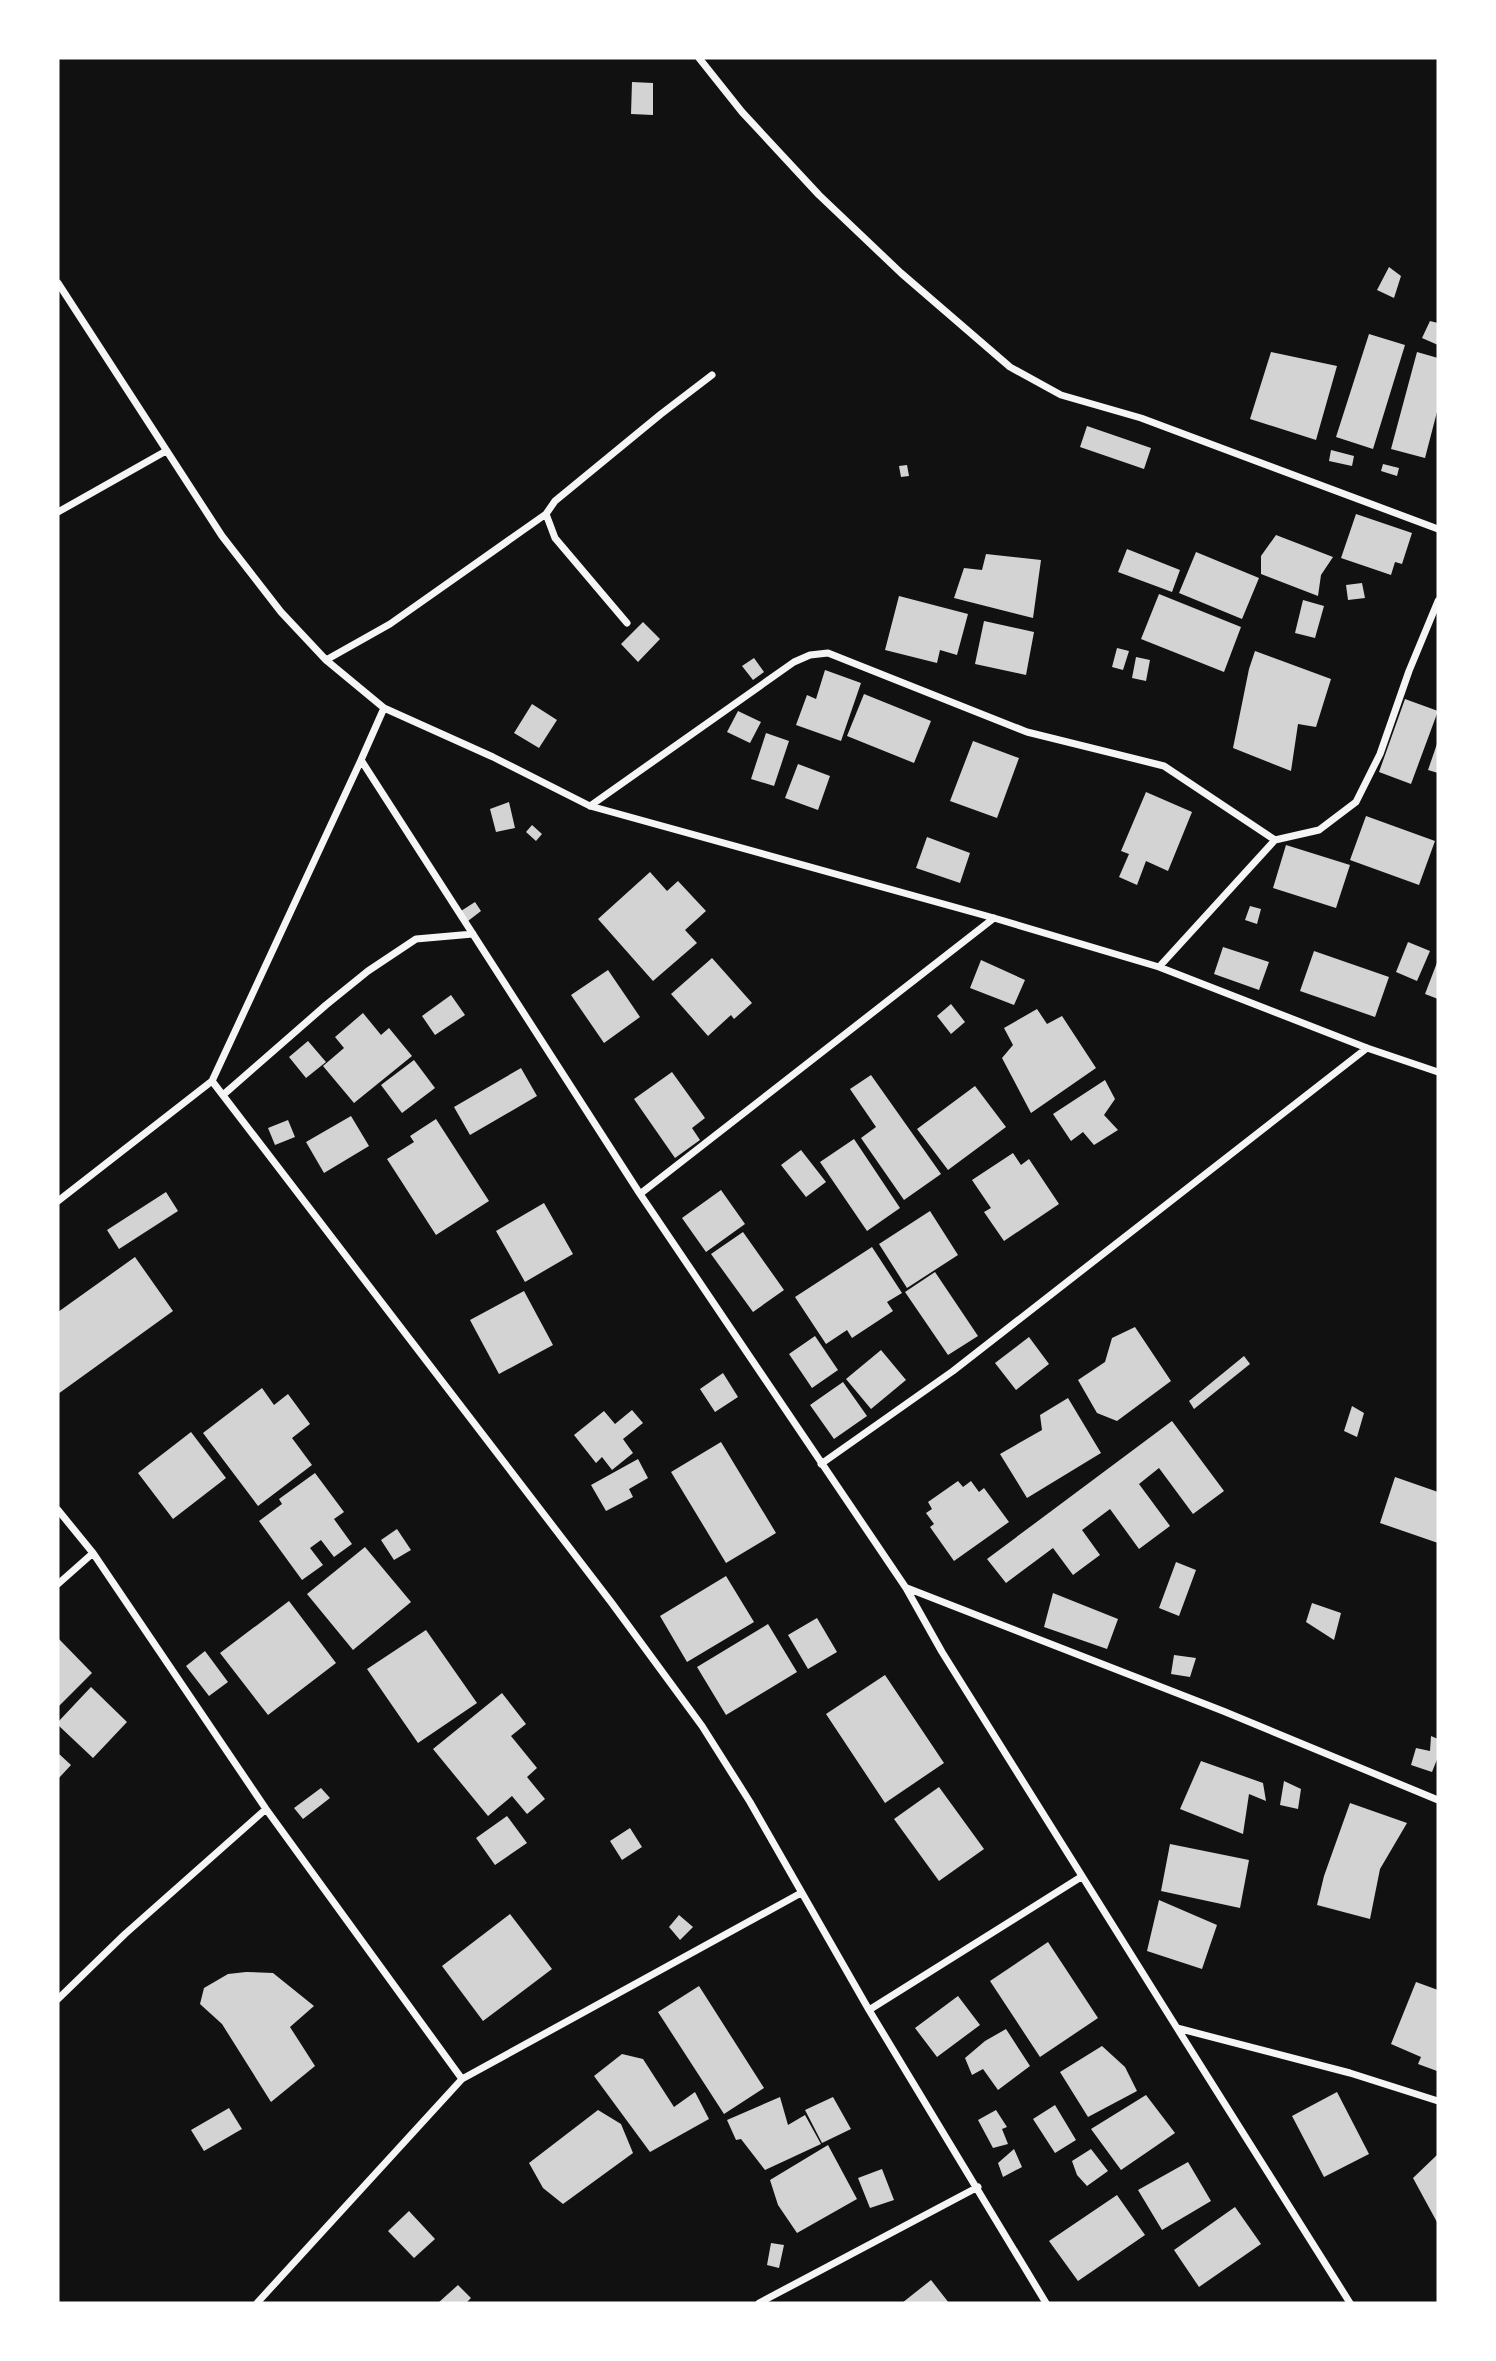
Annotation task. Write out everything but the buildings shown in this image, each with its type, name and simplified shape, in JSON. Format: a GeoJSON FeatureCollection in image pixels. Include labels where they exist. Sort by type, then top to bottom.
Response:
{"type":"FeatureCollection","features":[{"type":"Feature","properties":{"kind":"street"},"geometry":{"type":"LineString","coordinates":[[698,58],[742,112],[819,195],[901,273],[1010,367],[1061,395],[1141,418],[1438,529]]}},
{"type":"Feature","properties":{"kind":"street"},"geometry":{"type":"LineString","coordinates":[[58,283],[222,536],[281,612],[326,660],[384,708],[493,757],[590,806],[994,918],[1158,967],[1367,1048],[1438,1072]]}},
{"type":"Feature","properties":{"kind":"street"},"geometry":{"type":"LineString","coordinates":[[326,660],[390,624],[545,514],[555,502],[712,375]]}},
{"type":"Feature","properties":{"kind":"street"},"geometry":{"type":"LineString","coordinates":[[58,512],[166,450]]}},
{"type":"Feature","properties":{"kind":"street"},"geometry":{"type":"LineString","coordinates":[[545,514],[555,537],[627,623]]}},
{"type":"Feature","properties":{"kind":"street"},"geometry":{"type":"LineString","coordinates":[[1158,967],[1275,840],[1319,830],[1356,802],[1380,754],[1409,671],[1438,601]]}},
{"type":"Feature","properties":{"kind":"street"},"geometry":{"type":"LineString","coordinates":[[590,806],[794,662],[810,655],[828,653],[1027,732],[1164,766],[1275,840]]}},
{"type":"Feature","properties":{"kind":"street"},"geometry":{"type":"LineString","coordinates":[[58,1200],[212,1081],[384,708]]}},
{"type":"Feature","properties":{"kind":"street"},"geometry":{"type":"LineString","coordinates":[[361,760],[640,1194],[906,1588],[942,1652],[1081,1877],[1350,2303]]}},
{"type":"Feature","properties":{"kind":"street"},"geometry":{"type":"LineString","coordinates":[[640,1194],[994,918]]}},
{"type":"Feature","properties":{"kind":"street"},"geometry":{"type":"LineString","coordinates":[[223,1095],[326,1005],[416,939],[473,934]]}},
{"type":"Feature","properties":{"kind":"street"},"geometry":{"type":"LineString","coordinates":[[821,1464],[953,1371],[1367,1048]]}},
{"type":"Feature","properties":{"kind":"street"},"geometry":{"type":"LineString","coordinates":[[212,1081],[611,1602],[702,1726],[750,1802],[869,2010],[1046,2303]]}},
{"type":"Feature","properties":{"kind":"street"},"geometry":{"type":"LineString","coordinates":[[58,1510],[93,1553],[266,1809],[462,2079]]}},
{"type":"Feature","properties":{"kind":"street"},"geometry":{"type":"LineString","coordinates":[[58,1584],[93,1553]]}},
{"type":"Feature","properties":{"kind":"street"},"geometry":{"type":"LineString","coordinates":[[906,1588],[1223,1711],[1438,1801]]}},
{"type":"Feature","properties":{"kind":"street"},"geometry":{"type":"LineString","coordinates":[[58,1999],[125,1934],[266,1809]]}},
{"type":"Feature","properties":{"kind":"street"},"geometry":{"type":"LineString","coordinates":[[869,2010],[1081,1877]]}},
{"type":"Feature","properties":{"kind":"street"},"geometry":{"type":"LineString","coordinates":[[257,2303],[462,2079],[801,1893]]}},
{"type":"Feature","properties":{"kind":"street"},"geometry":{"type":"LineString","coordinates":[[1177,2028],[1350,2073],[1438,2101]]}},
{"type":"Feature","properties":{"kind":"street"},"geometry":{"type":"LineString","coordinates":[[759,2303],[978,2188]]}}]}
